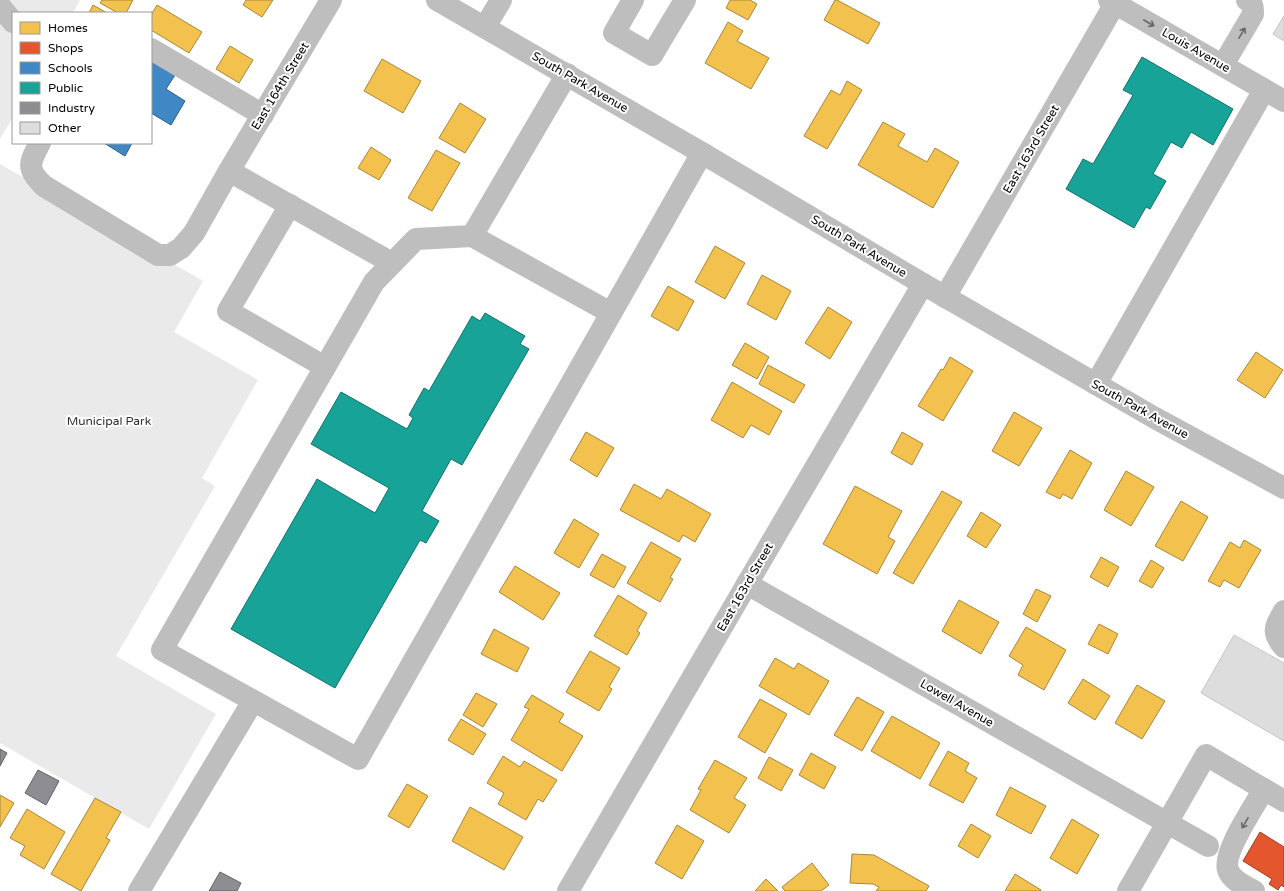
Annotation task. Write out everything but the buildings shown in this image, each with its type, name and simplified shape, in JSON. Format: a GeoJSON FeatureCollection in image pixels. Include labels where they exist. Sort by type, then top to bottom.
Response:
{"type":"FeatureCollection","features":[{"type":"Feature","properties":{"kind":"street","name":"East 164th Street"},"geometry":{"type":"LineString","coordinates":[[39,144],[32,158],[31,170],[44,186],[158,255],[170,255],[181,248],[194,233],[229,171],[331,0]]}},
{"type":"Feature","properties":{"kind":"street","name":"South Park Avenue"},"geometry":{"type":"LineString","coordinates":[[437,0],[702,152],[945,297],[1096,384],[1284,488]]}},
{"type":"Feature","properties":{"kind":"street"},"geometry":{"type":"LineString","coordinates":[[484,27],[501,0]]}},
{"type":"Feature","properties":{"kind":"street"},"geometry":{"type":"LineString","coordinates":[[634,0],[614,33],[652,55],[685,0]]}},
{"type":"Feature","properties":{"kind":"street"},"geometry":{"type":"LineString","coordinates":[[1222,66],[1253,14],[1253,7],[1247,0]]}},
{"type":"Feature","properties":{"kind":"street","name":"Louis Avenue"},"geometry":{"type":"LineString","coordinates":[[1113,1],[1284,101]]}},
{"type":"Feature","properties":{"kind":"street","name":"East 163rd Street"},"geometry":{"type":"LineString","coordinates":[[945,297],[1113,1]]}},
{"type":"Feature","properties":{"kind":"street"},"geometry":{"type":"LineString","coordinates":[[0,6],[12,21]]}},
{"type":"Feature","properties":{"kind":"street"},"geometry":{"type":"LineString","coordinates":[[152,50],[263,115]]}},
{"type":"Feature","properties":{"kind":"street"},"geometry":{"type":"LineString","coordinates":[[472,236],[567,74]]}},
{"type":"Feature","properties":{"kind":"street"},"geometry":{"type":"LineString","coordinates":[[1096,384],[1264,90]]}},
{"type":"Feature","properties":{"kind":"street"},"geometry":{"type":"LineString","coordinates":[[611,313],[472,236],[416,238],[374,282],[162,650],[358,759],[611,313],[702,152]]}},
{"type":"Feature","properties":{"kind":"street"},"geometry":{"type":"LineString","coordinates":[[229,171],[392,263]]}},
{"type":"Feature","properties":{"kind":"street"},"geometry":{"type":"LineString","coordinates":[[290,205],[228,311],[325,367]]}},
{"type":"Feature","properties":{"kind":"street","name":"East 163rd Street"},"geometry":{"type":"LineString","coordinates":[[568,891],[923,284]]}},
{"type":"Feature","properties":{"kind":"street","name":"Lowell Avenue"},"geometry":{"type":"LineString","coordinates":[[747,584],[1208,846]]}},
{"type":"Feature","properties":{"kind":"street"},"geometry":{"type":"LineString","coordinates":[[1284,611],[1276,626],[1276,638],[1284,647]]}},
{"type":"Feature","properties":{"kind":"street"},"geometry":{"type":"LineString","coordinates":[[139,891],[253,701]]}},
{"type":"Feature","properties":{"kind":"street"},"geometry":{"type":"LineString","coordinates":[[1128,891],[1206,755],[1284,801]]}},
{"type":"Feature","properties":{"kind":"street"},"geometry":{"type":"LineString","coordinates":[[1254,891],[1232,876],[1228,869],[1228,857],[1232,844],[1264,789]]}},
{"type":"Feature","properties":{"kind":"green space"},"geometry":{"type":"Polygon","coordinates":[[[0,0],[80,0],[74,12],[12,12],[12,119],[0,139],[0,0]]]}},
{"type":"Feature","properties":{"kind":"green space","name":"Municipal Park"},"geometry":{"type":"Polygon","coordinates":[[[0,164],[203,281],[174,332],[258,380],[202,478],[215,486],[116,656],[216,714],[149,829],[0,743],[0,164]]]}}]}
